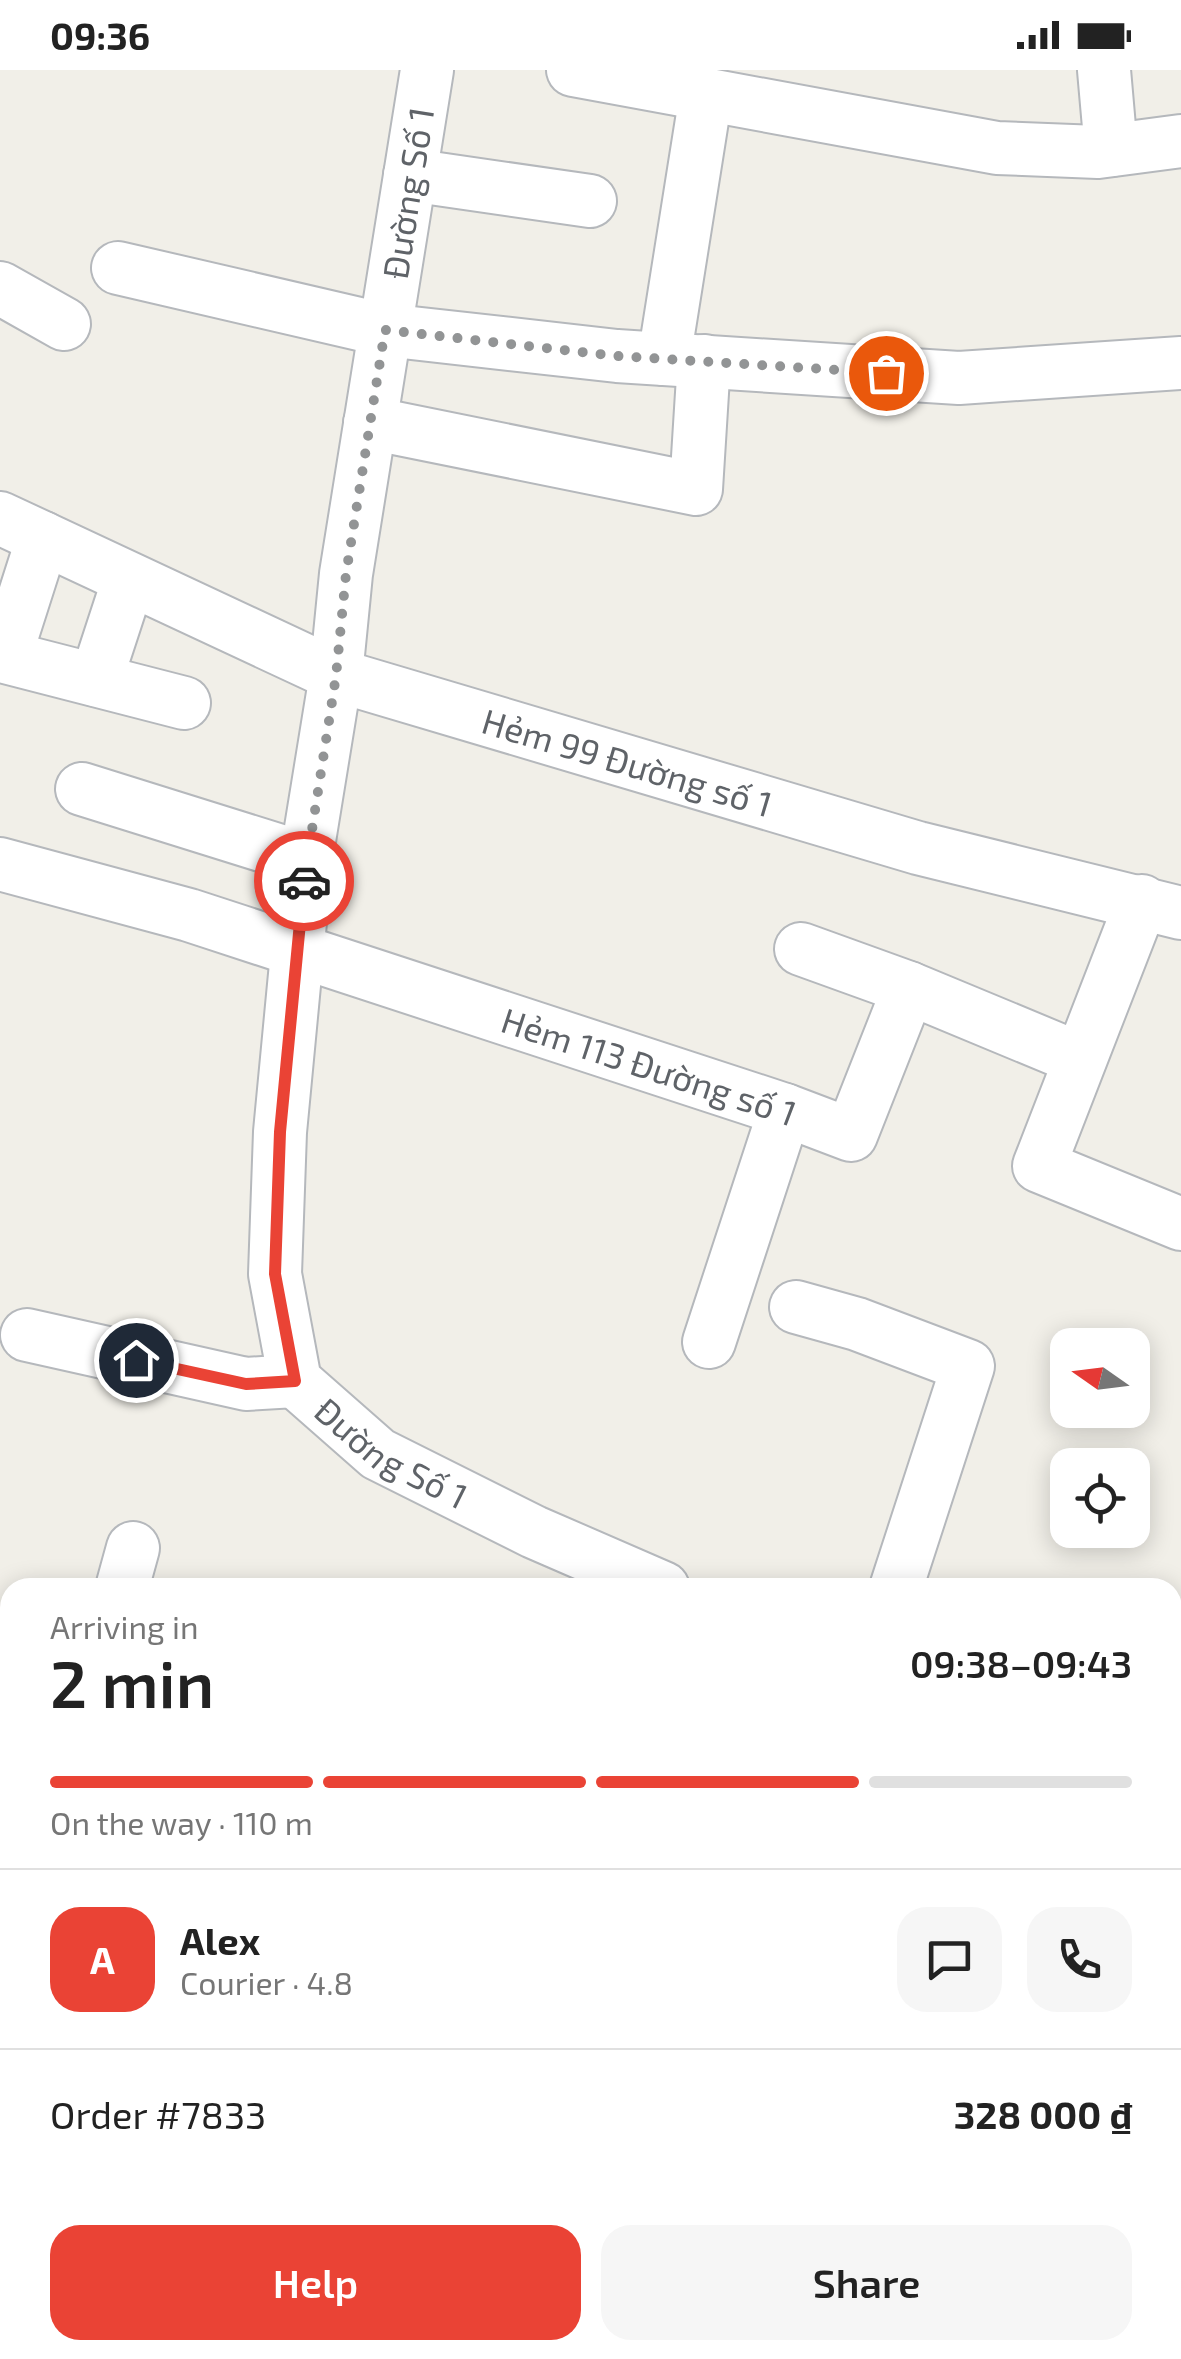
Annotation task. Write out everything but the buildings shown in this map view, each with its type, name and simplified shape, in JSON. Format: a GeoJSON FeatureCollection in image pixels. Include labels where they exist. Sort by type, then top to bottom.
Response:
{"type":"FeatureCollection","features":[{"type":"Feature","properties":{"kind":"street","name":"Đường Số 1"},"geometry":{"type":"LineString","coordinates":[[427,70],[346,574],[336,676],[306,859],[280,1132],[275,1274],[295,1381],[378,1454],[534,1532],[639,1578]]}},
{"type":"Feature","properties":{"kind":"street"},"geometry":{"type":"LineString","coordinates":[[574,70],[997,148],[1111,150],[1181,141]]}},
{"type":"Feature","properties":{"kind":"street"},"geometry":{"type":"LineString","coordinates":[[1104,70],[1111,150]]}},
{"type":"Feature","properties":{"kind":"street"},"geometry":{"type":"LineString","coordinates":[[370,422],[696,489],[684,360],[706,95]]}},
{"type":"Feature","properties":{"kind":"street"},"geometry":{"type":"LineString","coordinates":[[410,175],[590,201]]}},
{"type":"Feature","properties":{"kind":"street"},"geometry":{"type":"LineString","coordinates":[[118,268],[385,330],[684,360],[959,378],[1181,363]]}},
{"type":"Feature","properties":{"kind":"street"},"geometry":{"type":"LineString","coordinates":[[0,288],[64,324]]}},
{"type":"Feature","properties":{"kind":"street"},"geometry":{"type":"LineString","coordinates":[[21,528],[2,656],[184,703]]}},
{"type":"Feature","properties":{"kind":"street","name":"Hẻm 99 Đường số 1"},"geometry":{"type":"LineString","coordinates":[[21,528],[336,676],[918,848],[1162,906]]}},
{"type":"Feature","properties":{"kind":"street"},"geometry":{"type":"LineString","coordinates":[[96,680],[128,579]]}},
{"type":"Feature","properties":{"kind":"street"},"geometry":{"type":"LineString","coordinates":[[82,790],[306,859]]}},
{"type":"Feature","properties":{"kind":"street","name":"Hẻm 113 Đường số 1"},"geometry":{"type":"LineString","coordinates":[[2,874],[189,916],[785,1110],[851,1135],[908,988]]}},
{"type":"Feature","properties":{"kind":"street"},"geometry":{"type":"LineString","coordinates":[[1162,906],[1080,1059],[1039,1166],[1181,1224]]}},
{"type":"Feature","properties":{"kind":"street"},"geometry":{"type":"LineString","coordinates":[[802,948],[1080,1059]]}},
{"type":"Feature","properties":{"kind":"street"},"geometry":{"type":"LineString","coordinates":[[709,1342],[785,1110]]}},
{"type":"Feature","properties":{"kind":"street"},"geometry":{"type":"LineString","coordinates":[[796,1307],[857,1324],[968,1366],[899,1578]]}},
{"type":"Feature","properties":{"kind":"street"},"geometry":{"type":"LineString","coordinates":[[27,1335],[246,1384],[295,1381]]}},
{"type":"Feature","properties":{"kind":"way so far"},"geometry":{"type":"LineString","coordinates":[[304,881],[336,676],[346,574],[385,330],[617,356],[886,373]]}},
{"type":"Feature","properties":{"kind":"route"},"geometry":{"type":"LineString","coordinates":[[136,1360],[246,1384],[295,1381],[275,1274],[280,1132],[304,881]]}}]}
